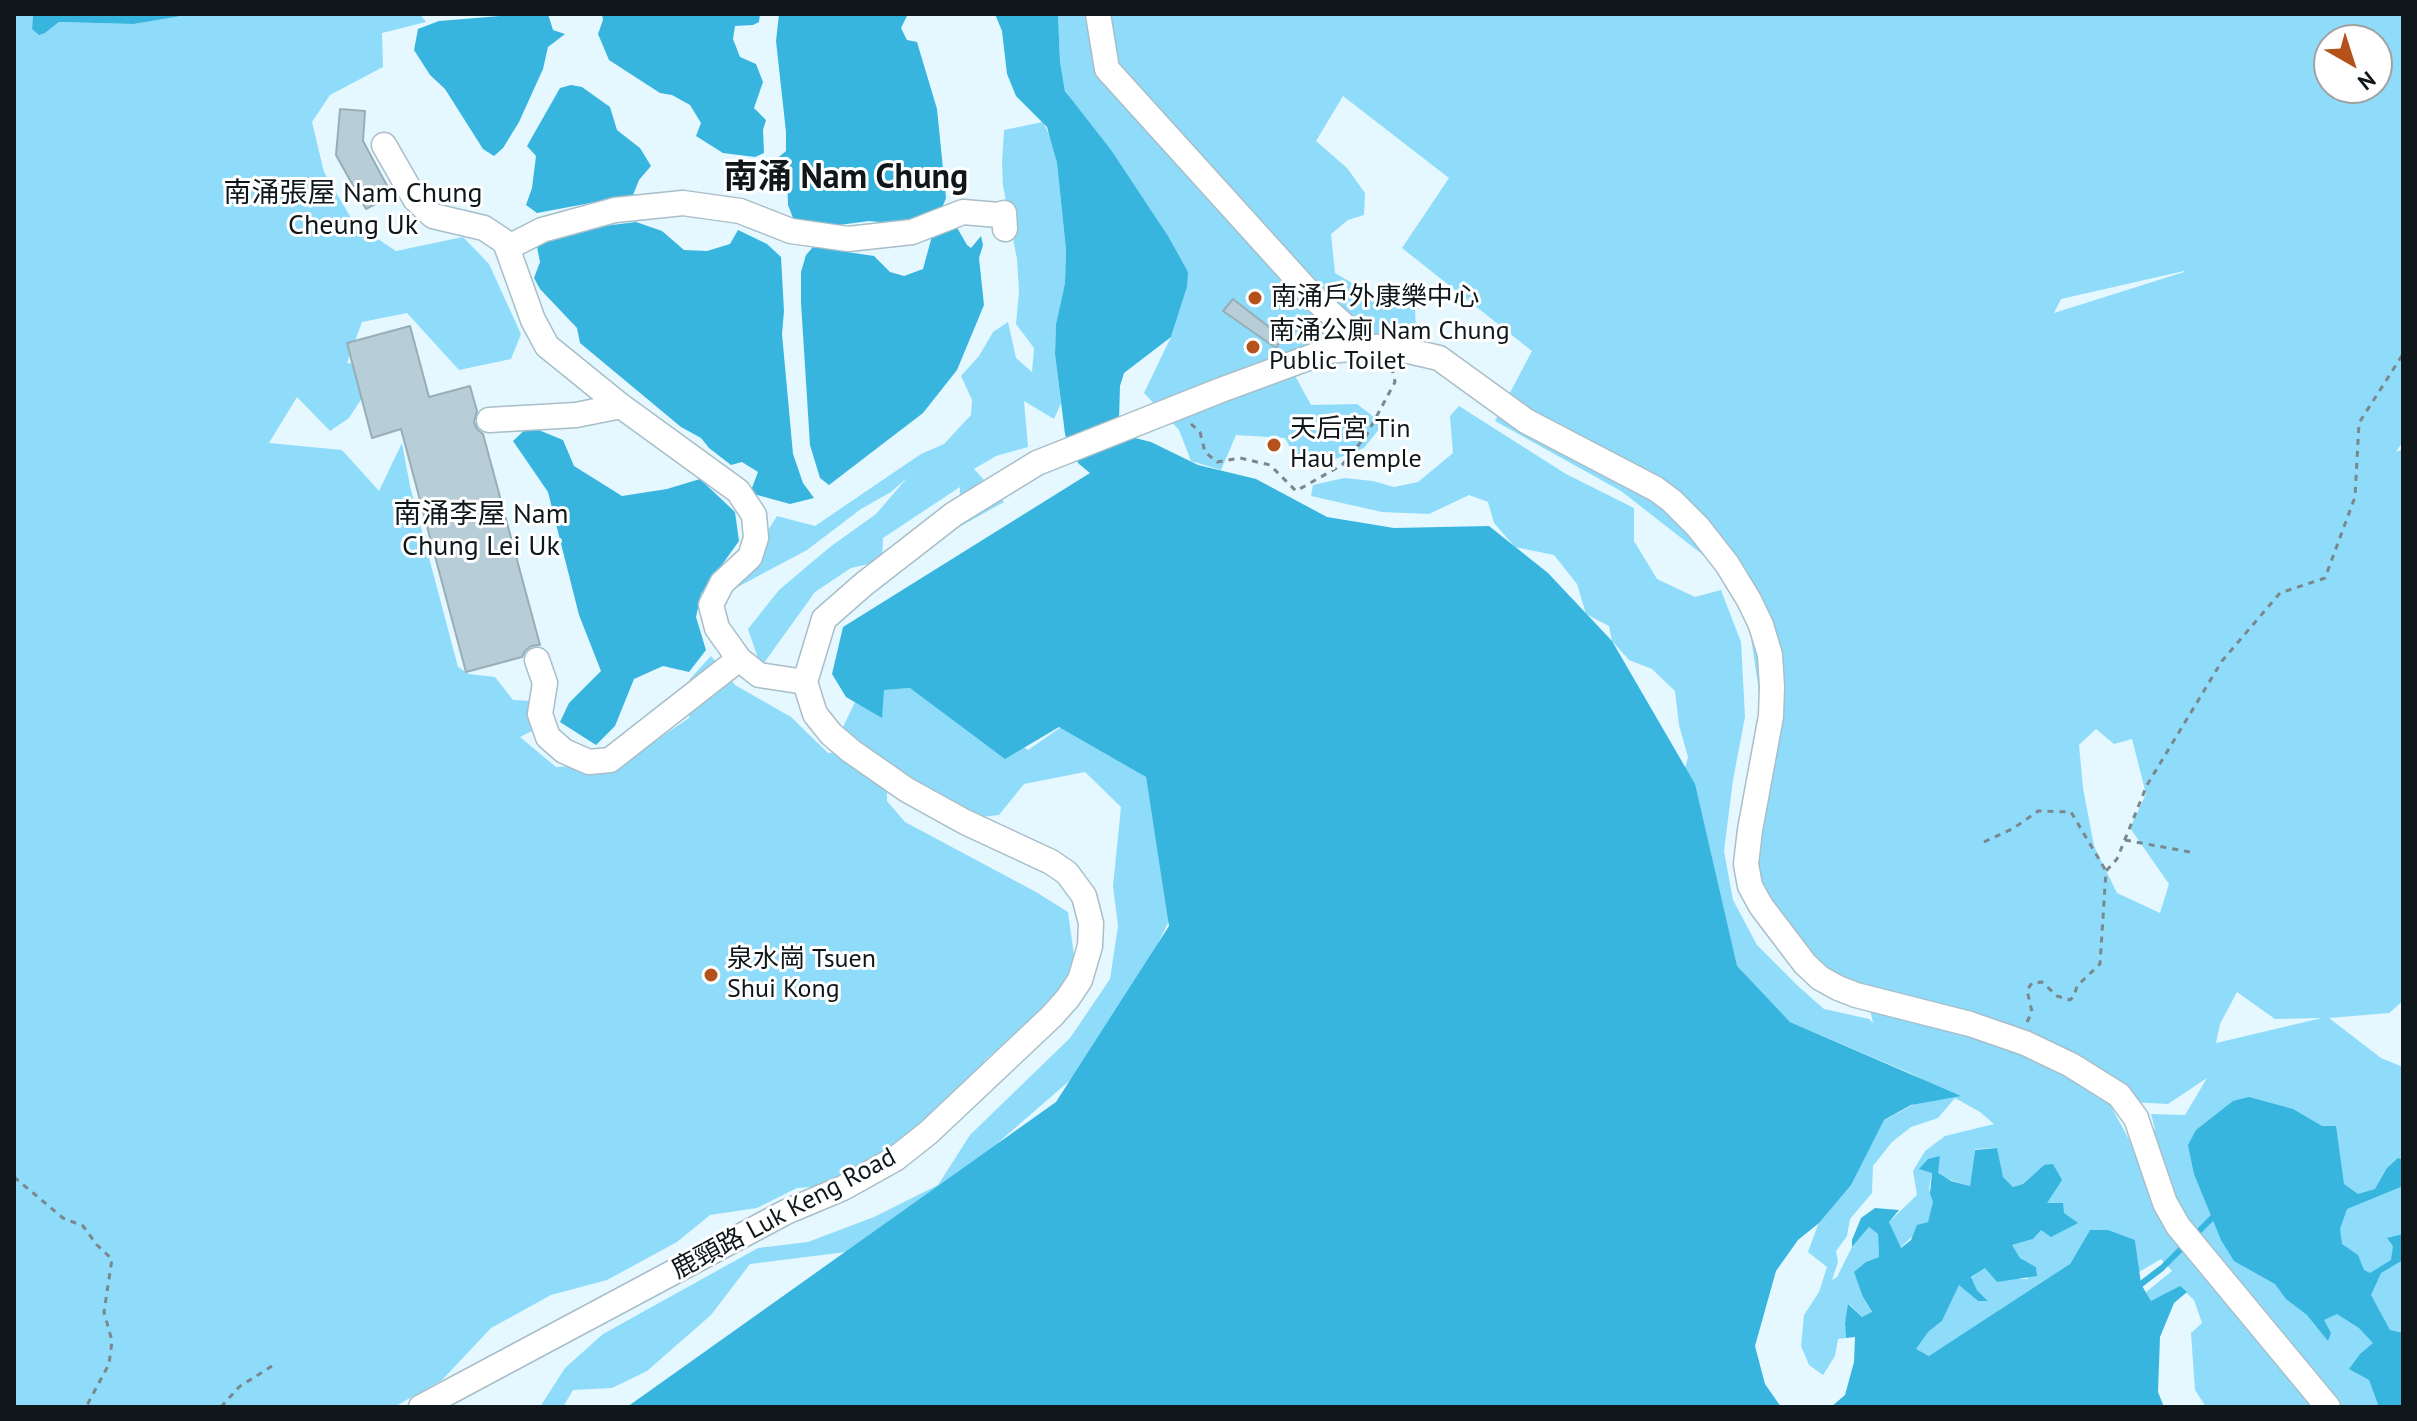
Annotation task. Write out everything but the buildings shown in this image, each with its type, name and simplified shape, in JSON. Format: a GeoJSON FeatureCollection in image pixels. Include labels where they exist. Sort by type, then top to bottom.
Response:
{"type":"FeatureCollection","features":[{"type":"Feature","properties":{"kind":"street"},"geometry":{"type":"LineString","coordinates":[[1098,14],[1107,69],[1317,301],[1378,347]]}},
{"type":"Feature","properties":{"kind":"street"},"geometry":{"type":"LineString","coordinates":[[384,145],[415,199],[433,216],[484,228],[505,242],[533,320],[547,346],[621,406],[738,491],[754,515],[756,538],[750,557],[722,583],[711,605],[717,628],[739,659],[759,675],[805,682],[824,619],[954,514],[1037,463],[1327,351],[1378,347],[1439,358],[1526,421],[1656,489],[1698,527],[1743,589],[1761,625],[1770,655],[1771,716],[1746,864],[1757,899],[1805,964],[1829,983],[1856,995],[1929,1012],[2009,1037],[2071,1065],[2113,1090],[2128,1104],[2140,1126],[2165,1203],[2178,1226],[2328,1407]]}},
{"type":"Feature","properties":{"kind":"street"},"geometry":{"type":"LineString","coordinates":[[507,248],[542,230],[615,210],[683,203],[740,211],[791,231],[848,239],[912,232],[963,212],[1004,213],[1005,229]]}},
{"type":"Feature","properties":{"kind":"street"},"geometry":{"type":"LineString","coordinates":[[489,420],[576,415],[621,406]]}},
{"type":"Feature","properties":{"kind":"street"},"geometry":{"type":"LineString","coordinates":[[537,660],[545,683],[540,714],[548,737],[564,751],[589,762],[610,760],[739,659]]}},
{"type":"Feature","properties":{"kind":"street","name":"鹿頸路 Luk Keng Road"},"geometry":{"type":"LineString","coordinates":[[421,1407],[786,1212],[832,1194],[895,1159],[928,1133],[1052,1016],[1080,980],[1090,946],[1091,923],[1084,896],[1067,873],[1043,857],[942,811],[851,751],[831,734],[815,714],[805,682]]}},
{"type":"Feature","properties":{"kind":"path"},"geometry":{"type":"LineString","coordinates":[[1180,406],[1186,420],[1200,432],[1205,452],[1217,462],[1240,458],[1270,465],[1296,491],[1342,465],[1366,436],[1395,382],[1378,347]]}},
{"type":"Feature","properties":{"kind":"path"},"geometry":{"type":"LineString","coordinates":[[2106,871],[2117,859],[2147,785],[2222,661],[2280,593],[2325,578],[2355,497],[2359,423],[2403,354]]}},
{"type":"Feature","properties":{"kind":"path"},"geometry":{"type":"LineString","coordinates":[[1984,842],[2014,828],[2038,811],[2071,812],[2106,871],[2100,964],[2077,986],[2070,1000],[2057,996],[2040,981],[2030,984],[2027,993],[2032,1009],[2031,1018],[2009,1037]]}},
{"type":"Feature","properties":{"kind":"path"},"geometry":{"type":"LineString","coordinates":[[2125,840],[2190,852]]}},
{"type":"Feature","properties":{"kind":"path"},"geometry":{"type":"LineString","coordinates":[[14,1177],[63,1218],[83,1226],[112,1259],[104,1312],[112,1341],[109,1364],[86,1407]]}},
{"type":"Feature","properties":{"kind":"path"},"geometry":{"type":"LineString","coordinates":[[221,1407],[239,1387],[275,1364]]}},
{"type":"Feature","properties":{"kind":"shaded area"},"geometry":{"type":"Polygon","coordinates":[[[14,14],[33,14],[32,29],[45,33],[59,22],[134,24],[193,14],[420,14],[426,22],[382,33],[383,67],[330,95],[312,122],[324,172],[354,223],[396,251],[463,237],[489,264],[521,334],[511,359],[459,370],[407,313],[362,322],[347,363],[382,367],[349,418],[330,431],[297,397],[269,443],[342,450],[379,491],[402,443],[410,486],[458,667],[469,674],[495,677],[513,700],[551,702],[554,720],[520,737],[556,767],[615,763],[651,744],[689,718],[690,679],[711,656],[735,685],[791,717],[828,753],[865,751],[842,729],[855,702],[882,717],[879,690],[910,688],[1006,734],[1028,750],[1064,725],[1146,777],[1169,921],[1105,1050],[1000,1141],[960,1190],[854,1251],[750,1264],[711,1315],[647,1371],[612,1388],[573,1390],[563,1407],[540,1407],[565,1368],[603,1334],[758,1248],[808,1242],[874,1217],[938,1185],[970,1135],[1070,1038],[1110,979],[1118,926],[1113,886],[1121,807],[1085,772],[1024,784],[999,815],[955,820],[887,772],[887,801],[905,822],[1068,912],[1076,970],[1021,1030],[984,1061],[980,1101],[865,1183],[797,1188],[757,1208],[710,1215],[677,1242],[607,1280],[551,1295],[491,1328],[442,1380],[394,1407],[14,1407],[14,14]]]}},
{"type":"Feature","properties":{"kind":"shaded area"},"geometry":{"type":"Polygon","coordinates":[[[33,14],[193,14],[134,24],[59,22],[39,35],[32,29],[33,14]]]}},
{"type":"Feature","properties":{"kind":"shaded area"},"geometry":{"type":"Polygon","coordinates":[[[548,14],[553,30],[565,34],[548,47],[543,69],[519,122],[503,148],[494,156],[483,149],[445,89],[430,75],[414,50],[418,29],[439,21],[548,14]]]}},
{"type":"Feature","properties":{"kind":"shaded area"},"geometry":{"type":"Polygon","coordinates":[[[602,14],[760,14],[759,22],[753,25],[735,26],[733,39],[740,57],[756,64],[763,82],[754,108],[766,120],[764,153],[755,157],[723,153],[696,136],[701,123],[690,105],[672,95],[660,93],[609,60],[598,34],[602,14]]]}},
{"type":"Feature","properties":{"kind":"shaded area"},"geometry":{"type":"Polygon","coordinates":[[[779,14],[908,14],[901,28],[907,40],[917,42],[937,109],[946,198],[942,208],[902,224],[869,221],[824,227],[793,218],[788,205],[787,172],[774,161],[786,151],[776,41],[779,14]]]}},
{"type":"Feature","properties":{"kind":"shaded area"},"geometry":{"type":"Polygon","coordinates":[[[995,14],[1058,14],[1065,91],[1111,150],[1188,272],[1187,287],[1171,337],[1124,373],[1120,386],[1119,419],[1131,437],[1151,442],[1198,465],[1256,479],[1327,517],[1394,528],[1489,526],[1548,573],[1612,641],[1695,784],[1737,966],[1790,1022],[1961,1096],[1911,1105],[1884,1120],[1851,1185],[1819,1223],[1798,1240],[1776,1271],[1755,1346],[1765,1384],[1781,1407],[627,1407],[1056,1102],[1169,926],[1146,777],[1059,727],[1005,759],[910,688],[884,690],[882,718],[846,697],[832,674],[843,627],[1090,473],[1071,452],[1065,434],[1055,354],[1056,324],[1065,283],[1066,250],[1057,163],[1047,127],[1016,96],[1007,74],[1002,31],[995,14]]]}},
{"type":"Feature","properties":{"kind":"shaded area"},"geometry":{"type":"Polygon","coordinates":[[[1058,14],[2403,14],[2403,441],[2396,452],[2403,449],[2403,1001],[2389,1013],[2329,1018],[2381,1058],[2403,1067],[2403,1407],[2206,1407],[2195,1390],[2191,1333],[2202,1323],[2194,1300],[2180,1287],[2151,1302],[2146,1292],[2172,1271],[2161,1259],[2139,1272],[2135,1240],[2090,1230],[2070,1264],[2039,1288],[1929,1356],[1915,1349],[1925,1334],[1942,1321],[1959,1284],[1978,1301],[1987,1300],[1971,1278],[1985,1267],[1997,1282],[2027,1279],[2036,1267],[2020,1258],[2011,1245],[2033,1239],[2047,1203],[2044,1165],[2023,1184],[2013,1187],[1999,1174],[1997,1148],[1975,1149],[1970,1186],[1937,1176],[1940,1156],[1920,1169],[1932,1172],[1929,1189],[1934,1202],[1928,1222],[1900,1248],[1889,1222],[1917,1195],[1913,1171],[1925,1151],[1945,1136],[1994,1124],[1955,1098],[1938,1118],[1911,1127],[1892,1142],[1873,1166],[1872,1193],[1850,1219],[1847,1236],[1836,1251],[1838,1262],[1832,1280],[1837,1277],[1852,1247],[1869,1227],[1878,1234],[1879,1257],[1866,1262],[1863,1297],[1872,1313],[1862,1317],[1849,1304],[1846,1338],[1838,1339],[1835,1356],[1823,1375],[1809,1365],[1801,1346],[1804,1315],[1819,1292],[1827,1267],[1808,1252],[1822,1214],[1881,1122],[1931,1095],[1947,1093],[1912,1074],[1790,1022],[1727,961],[1678,794],[1688,757],[1679,725],[1675,691],[1652,669],[1629,660],[1612,641],[1609,626],[1586,614],[1577,584],[1554,555],[1515,547],[1494,523],[1488,502],[1469,495],[1429,514],[1382,512],[1311,496],[1313,485],[1344,478],[1394,487],[1418,482],[1453,453],[1450,416],[1459,406],[1566,474],[1634,508],[1634,541],[1657,579],[1695,597],[1721,590],[1741,642],[1745,717],[1724,851],[1733,900],[1757,945],[1824,1009],[1869,1019],[1873,1023],[1870,1009],[1753,913],[1763,718],[1746,604],[1721,569],[1621,491],[1495,421],[1532,351],[1402,248],[1449,178],[1343,96],[1316,141],[1347,168],[1365,193],[1364,215],[1348,220],[1331,234],[1335,273],[1369,293],[1415,308],[1416,333],[1361,345],[1293,372],[1311,405],[1357,404],[1383,424],[1364,448],[1320,465],[1296,458],[1285,438],[1236,435],[1221,470],[1191,461],[1179,430],[1144,393],[1171,337],[1187,287],[1065,90],[1060,62],[1058,14]],[[2184,272],[2061,299],[2054,313],[2184,272]],[[2096,729],[2079,745],[2094,846],[2117,893],[2160,913],[2169,884],[2130,828],[2146,794],[2132,739],[2114,744],[2096,729]],[[2237,992],[2220,1024],[2216,1043],[2322,1018],[2275,1019],[2237,992]],[[2207,1078],[2168,1104],[2108,1101],[2172,1229],[2168,1196],[2148,1136],[2155,1129],[2151,1114],[2185,1115],[2207,1078]]]}},
{"type":"Feature","properties":{"kind":"shaded area"},"geometry":{"type":"Polygon","coordinates":[[[571,85],[582,87],[610,107],[617,130],[640,148],[651,166],[639,180],[633,195],[537,213],[526,205],[532,188],[536,156],[527,146],[560,88],[571,85]]]}},
{"type":"Feature","properties":{"kind":"shaded area"},"geometry":{"type":"Polygon","coordinates":[[[1043,122],[1057,163],[1066,250],[1065,283],[1056,324],[1055,354],[1061,403],[1054,419],[1024,401],[1028,447],[996,456],[974,469],[1004,502],[959,527],[960,487],[883,538],[882,561],[851,568],[815,592],[761,667],[748,629],[779,590],[876,514],[907,478],[807,550],[730,591],[777,516],[815,526],[921,454],[944,444],[971,415],[972,400],[961,376],[979,356],[993,332],[1008,322],[1016,358],[1032,372],[1034,348],[1016,324],[1019,291],[1017,259],[1003,186],[1002,162],[1004,130],[1043,122]]]}},
{"type":"Feature","properties":{"kind":"shaded area"},"geometry":{"type":"Polygon","coordinates":[[[636,222],[662,231],[684,250],[707,251],[730,244],[738,230],[767,244],[781,257],[782,334],[793,454],[803,483],[814,498],[790,504],[750,493],[758,472],[742,462],[731,465],[580,343],[577,328],[540,289],[534,278],[540,262],[537,247],[551,238],[588,228],[636,222]]]}},
{"type":"Feature","properties":{"kind":"shaded area"},"geometry":{"type":"Polygon","coordinates":[[[956,226],[971,248],[981,236],[983,245],[979,258],[984,305],[957,370],[923,413],[829,485],[820,478],[810,445],[801,303],[801,272],[806,255],[813,247],[874,256],[890,272],[904,276],[923,269],[932,236],[956,226]]]}},
{"type":"Feature","properties":{"kind":"shaded area"},"geometry":{"type":"Polygon","coordinates":[[[529,426],[563,440],[574,466],[622,496],[667,489],[700,479],[735,512],[739,541],[701,594],[696,617],[706,650],[689,672],[663,666],[634,679],[615,726],[596,745],[560,722],[569,703],[601,671],[579,615],[548,492],[513,441],[529,426]]]}},
{"type":"Feature","properties":{"kind":"shaded area"},"geometry":{"type":"Polygon","coordinates":[[[2249,1097],[2293,1109],[2322,1126],[2336,1126],[2344,1184],[2358,1194],[2375,1189],[2387,1168],[2398,1158],[2403,1160],[2403,1186],[2347,1209],[2340,1229],[2342,1244],[2358,1255],[2364,1270],[2370,1273],[2391,1260],[2393,1246],[2387,1238],[2403,1234],[2403,1260],[2381,1273],[2371,1295],[2390,1330],[2403,1333],[2403,1407],[2379,1407],[2369,1380],[2349,1369],[2373,1343],[2359,1328],[2337,1314],[2324,1320],[2331,1333],[2328,1341],[2275,1284],[2234,1261],[2221,1240],[2194,1174],[2188,1145],[2196,1130],[2233,1101],[2249,1097]]]}},
{"type":"Feature","properties":{"kind":"shaded area"},"geometry":{"type":"Polygon","coordinates":[[[1997,1148],[2003,1177],[2013,1187],[2023,1184],[2044,1165],[2053,1164],[2062,1180],[2047,1203],[2063,1203],[2064,1213],[2078,1223],[2051,1237],[2041,1230],[2033,1239],[2012,1245],[2020,1258],[2036,1267],[2037,1276],[1997,1282],[1985,1268],[1971,1277],[1977,1290],[1988,1301],[1978,1301],[1959,1285],[1942,1321],[1928,1332],[1916,1349],[1929,1356],[2070,1264],[2090,1230],[2108,1230],[2135,1240],[2141,1284],[2151,1301],[2180,1286],[2187,1292],[2174,1303],[2160,1337],[2158,1392],[2164,1407],[1831,1407],[1845,1395],[1854,1362],[1855,1337],[1846,1338],[1848,1304],[1862,1317],[1872,1312],[1854,1272],[1866,1262],[1879,1257],[1878,1234],[1869,1227],[1852,1247],[1861,1218],[1875,1208],[1899,1210],[1889,1222],[1901,1248],[1911,1240],[1917,1225],[1928,1222],[1933,1202],[1930,1193],[1932,1173],[1919,1169],[1928,1159],[1940,1156],[1938,1173],[1951,1181],[1970,1186],[1975,1150],[1997,1148]]]}},
{"type":"Feature","properties":{"kind":"waterway"},"geometry":{"type":"LineString","coordinates":[[2194,1236],[2217,1213]]}},
{"type":"Feature","properties":{"kind":"waterway"},"geometry":{"type":"LineString","coordinates":[[2141,1284],[2186,1244]]}},
{"type":"Feature","properties":{"kind":"place","name":"南涌戶外康樂中心"},"geometry":{"type":"Point","coordinates":[1255,298]}},
{"type":"Feature","properties":{"kind":"place","name":"南涌公廁 Nam Chung Public Toilet"},"geometry":{"type":"Point","coordinates":[1253,347]}},
{"type":"Feature","properties":{"kind":"place","name":"天后宮 Tin Hau Temple"},"geometry":{"type":"Point","coordinates":[1274,445]}},
{"type":"Feature","properties":{"kind":"place","name":"泉水崗 Tsuen Shui Kong"},"geometry":{"type":"Point","coordinates":[711,975]}},
{"type":"Feature","properties":{"kind":"district","name":"南涌 Nam Chung"},"geometry":{"type":"Point","coordinates":[846,178]}},
{"type":"Feature","properties":{"kind":"district","name":"南涌張屋 Nam Chung Cheung Uk"},"geometry":{"type":"Point","coordinates":[353,210]}},
{"type":"Feature","properties":{"kind":"district","name":"南涌李屋 Nam Chung Lei Uk"},"geometry":{"type":"Point","coordinates":[481,531]}}]}
